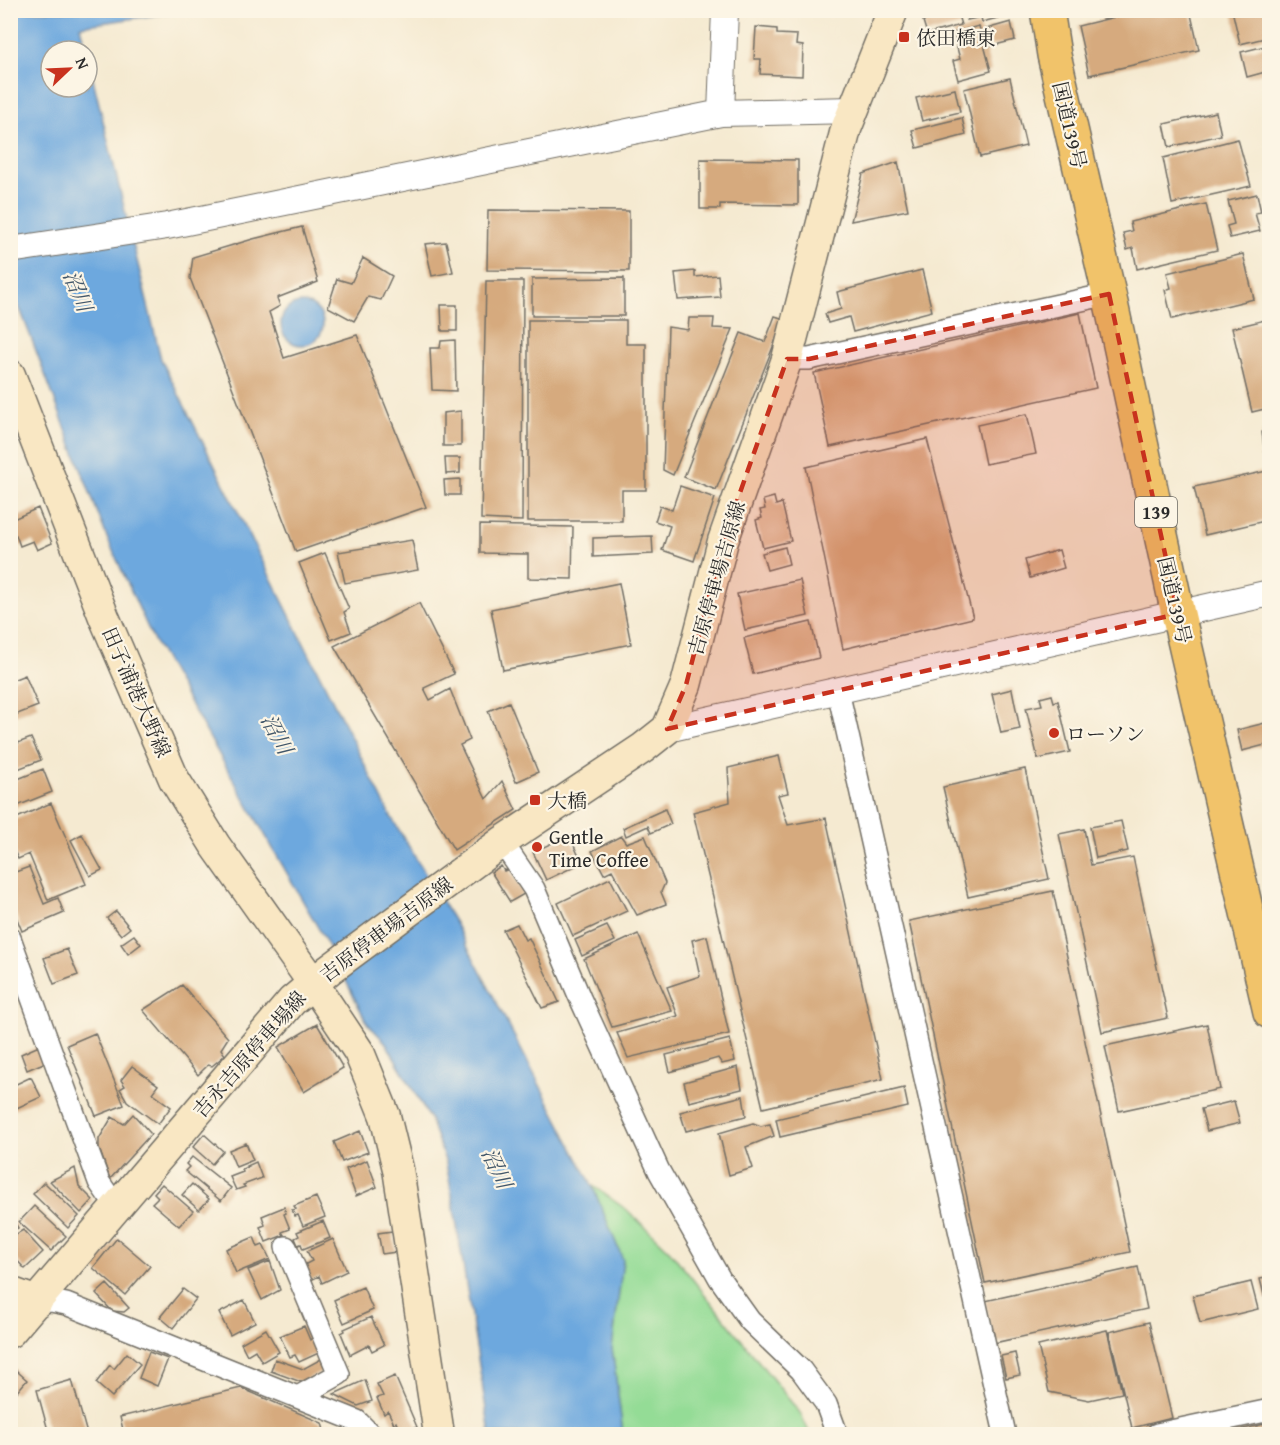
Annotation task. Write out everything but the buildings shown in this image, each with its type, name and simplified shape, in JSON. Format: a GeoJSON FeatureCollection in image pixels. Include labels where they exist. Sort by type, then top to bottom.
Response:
{"type":"FeatureCollection","features":[{"type":"Feature","properties":{"kind":"highway","name":"国道139号"},"geometry":{"type":"LineString","coordinates":[[1047,10],[1054,55],[1269,1012]]}},
{"type":"Feature","properties":{"kind":"main road","name":"吉原停車場吉原線"},"geometry":{"type":"LineString","coordinates":[[321,977],[502,842],[643,748],[667,729],[686,685],[723,541],[787,359],[841,149],[893,10]]}},
{"type":"Feature","properties":{"kind":"main road","name":"田子浦港大野線"},"geometry":{"type":"LineString","coordinates":[[10,375],[104,617],[174,779],[215,845],[321,977]]}},
{"type":"Feature","properties":{"kind":"main road","name":"吉永吉原停車場線"},"geometry":{"type":"LineString","coordinates":[[24,1297],[122,1203],[277,1017],[321,977],[359,1052],[385,1116],[398,1169],[439,1434]]}},
{"type":"Feature","properties":{"kind":"main road"},"geometry":{"type":"LineString","coordinates":[[10,1332],[24,1297]]}},
{"type":"Feature","properties":{"kind":"street"},"geometry":{"type":"LineString","coordinates":[[721,113],[725,10]]}},
{"type":"Feature","properties":{"kind":"street"},"geometry":{"type":"LineString","coordinates":[[10,250],[167,226],[721,113],[854,110]]}},
{"type":"Feature","properties":{"kind":"street"},"geometry":{"type":"LineString","coordinates":[[787,359],[809,359],[1109,294]]}},
{"type":"Feature","properties":{"kind":"street"},"geometry":{"type":"LineString","coordinates":[[667,729],[1269,593]]}},
{"type":"Feature","properties":{"kind":"street"},"geometry":{"type":"LineString","coordinates":[[838,691],[1005,1434]]}},
{"type":"Feature","properties":{"kind":"street"},"geometry":{"type":"LineString","coordinates":[[502,842],[534,889],[580,998],[659,1171],[720,1279],[750,1321],[801,1370],[826,1404],[837,1434]]}},
{"type":"Feature","properties":{"kind":"street"},"geometry":{"type":"LineString","coordinates":[[10,938],[99,1182],[108,1195],[122,1203]]}},
{"type":"Feature","properties":{"kind":"street"},"geometry":{"type":"LineString","coordinates":[[286,1247],[339,1374],[298,1397]]}},
{"type":"Feature","properties":{"kind":"street"},"geometry":{"type":"LineString","coordinates":[[24,1297],[66,1304],[298,1397],[348,1426],[357,1421],[370,1434]]}},
{"type":"Feature","properties":{"kind":"street"},"geometry":{"type":"LineString","coordinates":[[1157,1434],[1269,1410]]}},
{"type":"Feature","properties":{"kind":"highlighted area"},"geometry":{"type":"Polygon","coordinates":[[[1109,294],[1178,614],[667,729],[686,685],[723,541],[787,359],[809,359],[1109,294]]]}},
{"type":"Feature","properties":{"kind":"green space"},"geometry":{"type":"Polygon","coordinates":[[[592,1185],[627,1210],[670,1251],[800,1413],[810,1434],[623,1434],[612,1348],[623,1260],[592,1185]]]}},
{"type":"Feature","properties":{"kind":"water","name":"沼川"},"geometry":{"type":"Polygon","coordinates":[[[10,11],[185,11],[80,26],[83,39],[39,39],[39,99],[98,99],[161,359],[391,817],[455,923],[592,1185],[623,1260],[612,1348],[623,1434],[490,1434],[451,1189],[446,1163],[430,1119],[386,1043],[367,1023],[328,945],[152,637],[108,540],[11,287],[10,11]]]}},
{"type":"Feature","properties":{"kind":"water"},"geometry":{"type":"Polygon","coordinates":[[[302,303],[317,309],[323,324],[317,339],[302,345],[287,339],[281,324],[287,309],[302,303]]]}},
{"type":"Feature","properties":{"kind":"place","name":"依田橋東"},"geometry":{"type":"Point","coordinates":[904,37]}},
{"type":"Feature","properties":{"kind":"place","name":"ローソン"},"geometry":{"type":"Point","coordinates":[1054,733]}},
{"type":"Feature","properties":{"kind":"place","name":"大橋"},"geometry":{"type":"Point","coordinates":[535,800]}},
{"type":"Feature","properties":{"kind":"place","name":"Gentle Time Coffee"},"geometry":{"type":"Point","coordinates":[537,847]}}]}
